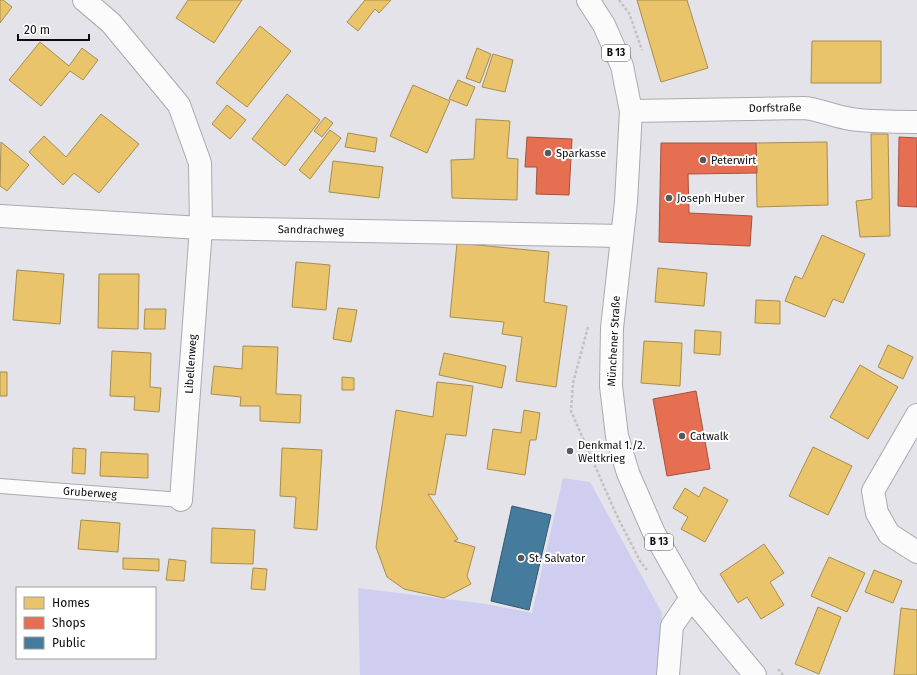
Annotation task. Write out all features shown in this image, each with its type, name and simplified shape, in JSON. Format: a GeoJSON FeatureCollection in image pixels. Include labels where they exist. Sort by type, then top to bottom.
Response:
{"type":"FeatureCollection","features":[{"type":"Feature","properties":{"kind":"street","name":"Libellenweg"},"geometry":{"type":"LineString","coordinates":[[84,0],[111,23],[179,105],[200,163],[202,228],[181,500]]}},
{"type":"Feature","properties":{"kind":"street","name":"Münchener Straße"},"geometry":{"type":"LineString","coordinates":[[588,0],[604,25],[622,66],[631,111],[626,202],[612,328],[610,386],[617,436],[628,473],[654,533],[691,598],[764,669]]}},
{"type":"Feature","properties":{"kind":"street","name":"Dorfstraße"},"geometry":{"type":"LineString","coordinates":[[631,111],[804,108],[816,109],[843,118],[858,120],[917,122]]}},
{"type":"Feature","properties":{"kind":"street","name":"Sandrachweg"},"geometry":{"type":"LineString","coordinates":[[0,216],[202,228],[622,236]]}},
{"type":"Feature","properties":{"kind":"street"},"geometry":{"type":"LineString","coordinates":[[917,415],[873,491],[877,513],[889,534],[917,552]]}},
{"type":"Feature","properties":{"kind":"street"},"geometry":{"type":"LineString","coordinates":[[668,675],[672,626],[691,598]]}},
{"type":"Feature","properties":{"kind":"lane","name":"Gruberweg"},"geometry":{"type":"LineString","coordinates":[[0,486],[181,500]]}},
{"type":"Feature","properties":{"kind":"path"},"geometry":{"type":"LineString","coordinates":[[619,0],[629,13],[642,51]]}},
{"type":"Feature","properties":{"kind":"path"},"geometry":{"type":"LineString","coordinates":[[764,669],[783,675]]}},
{"type":"Feature","properties":{"kind":"shaded area"},"geometry":{"type":"Polygon","coordinates":[[[563,478],[590,482],[662,613],[659,675],[360,675],[358,588],[486,604],[532,613],[563,478]]]}},
{"type":"Feature","properties":{"kind":"building: Homes"},"geometry":{"type":"Polygon","coordinates":[[[0,0],[3,0],[12,7],[0,23],[0,0]]]}},
{"type":"Feature","properties":{"kind":"building: Homes"},"geometry":{"type":"Polygon","coordinates":[[[188,0],[242,0],[214,43],[176,18],[188,0]]]}},
{"type":"Feature","properties":{"kind":"building: Homes"},"geometry":{"type":"Polygon","coordinates":[[[365,0],[391,0],[379,13],[375,9],[358,31],[347,22],[365,0]]]}},
{"type":"Feature","properties":{"kind":"building: Homes"},"geometry":{"type":"Polygon","coordinates":[[[637,0],[687,0],[708,68],[661,82],[637,0]]]}},
{"type":"Feature","properties":{"kind":"building: Homes"},"geometry":{"type":"Polygon","coordinates":[[[260,26],[291,51],[247,107],[216,83],[260,26]]]}},
{"type":"Feature","properties":{"kind":"building: Homes"},"geometry":{"type":"Polygon","coordinates":[[[812,41],[881,41],[881,83],[811,83],[812,41]]]}},
{"type":"Feature","properties":{"kind":"building: Homes"},"geometry":{"type":"Polygon","coordinates":[[[40,42],[69,66],[82,48],[98,60],[83,80],[70,71],[41,106],[9,80],[40,42]]]}},
{"type":"Feature","properties":{"kind":"building: Homes"},"geometry":{"type":"Polygon","coordinates":[[[477,48],[491,54],[480,83],[466,78],[477,48]]]}},
{"type":"Feature","properties":{"kind":"building: Homes"},"geometry":{"type":"Polygon","coordinates":[[[493,54],[513,60],[505,92],[482,87],[493,54]]]}},
{"type":"Feature","properties":{"kind":"building: Homes"},"geometry":{"type":"Polygon","coordinates":[[[458,80],[475,87],[467,106],[449,99],[458,80]]]}},
{"type":"Feature","properties":{"kind":"building: Homes"},"geometry":{"type":"Polygon","coordinates":[[[413,85],[450,101],[427,153],[390,136],[413,85]]]}},
{"type":"Feature","properties":{"kind":"building: Homes"},"geometry":{"type":"Polygon","coordinates":[[[287,94],[320,120],[285,166],[252,139],[287,94]]]}},
{"type":"Feature","properties":{"kind":"building: Homes"},"geometry":{"type":"Polygon","coordinates":[[[227,105],[246,120],[230,139],[212,124],[227,105]]]}},
{"type":"Feature","properties":{"kind":"building: Homes"},"geometry":{"type":"Polygon","coordinates":[[[101,114],[139,144],[99,193],[74,173],[63,185],[29,152],[44,136],[66,157],[101,114]]]}},
{"type":"Feature","properties":{"kind":"building: Homes"},"geometry":{"type":"Polygon","coordinates":[[[325,117],[333,123],[322,137],[314,131],[325,117]]]}},
{"type":"Feature","properties":{"kind":"building: Homes"},"geometry":{"type":"Polygon","coordinates":[[[476,119],[510,121],[507,158],[518,159],[517,200],[452,198],[451,160],[474,159],[476,119]]]}},
{"type":"Feature","properties":{"kind":"building: Homes"},"geometry":{"type":"Polygon","coordinates":[[[330,130],[341,138],[310,179],[299,170],[330,130]]]}},
{"type":"Feature","properties":{"kind":"building: Homes"},"geometry":{"type":"Polygon","coordinates":[[[348,133],[377,138],[375,152],[345,147],[348,133]]]}},
{"type":"Feature","properties":{"kind":"building: Homes"},"geometry":{"type":"Polygon","coordinates":[[[871,134],[888,134],[890,236],[860,237],[856,201],[872,199],[871,134]]]}},
{"type":"Feature","properties":{"kind":"building: Homes"},"geometry":{"type":"Polygon","coordinates":[[[1,142],[29,165],[7,191],[0,186],[1,142]]]}},
{"type":"Feature","properties":{"kind":"building: Homes"},"geometry":{"type":"Polygon","coordinates":[[[827,142],[828,205],[757,207],[756,143],[827,142]]]}},
{"type":"Feature","properties":{"kind":"building: Homes"},"geometry":{"type":"Polygon","coordinates":[[[333,161],[383,167],[379,198],[329,192],[333,161]]]}},
{"type":"Feature","properties":{"kind":"building: Homes"},"geometry":{"type":"Polygon","coordinates":[[[822,235],[865,254],[843,303],[833,299],[825,317],[785,301],[795,276],[802,279],[822,235]]]}},
{"type":"Feature","properties":{"kind":"building: Homes"},"geometry":{"type":"Polygon","coordinates":[[[457,243],[549,252],[544,302],[567,306],[556,387],[516,381],[522,337],[502,334],[504,322],[450,317],[457,243]]]}},
{"type":"Feature","properties":{"kind":"building: Homes"},"geometry":{"type":"Polygon","coordinates":[[[296,262],[330,265],[326,310],[292,307],[296,262]]]}},
{"type":"Feature","properties":{"kind":"building: Homes"},"geometry":{"type":"Polygon","coordinates":[[[658,268],[707,273],[704,306],[655,302],[658,268]]]}},
{"type":"Feature","properties":{"kind":"building: Homes"},"geometry":{"type":"Polygon","coordinates":[[[17,270],[64,274],[60,324],[13,320],[17,270]]]}},
{"type":"Feature","properties":{"kind":"building: Homes"},"geometry":{"type":"Polygon","coordinates":[[[99,274],[139,274],[138,329],[98,328],[99,274]]]}},
{"type":"Feature","properties":{"kind":"building: Homes"},"geometry":{"type":"Polygon","coordinates":[[[756,300],[780,301],[780,324],[755,323],[756,300]]]}},
{"type":"Feature","properties":{"kind":"building: Homes"},"geometry":{"type":"Polygon","coordinates":[[[338,308],[357,310],[351,342],[333,339],[338,308]]]}},
{"type":"Feature","properties":{"kind":"building: Homes"},"geometry":{"type":"Polygon","coordinates":[[[145,309],[166,309],[165,329],[144,329],[145,309]]]}},
{"type":"Feature","properties":{"kind":"building: Homes"},"geometry":{"type":"Polygon","coordinates":[[[695,330],[721,332],[720,355],[694,353],[695,330]]]}},
{"type":"Feature","properties":{"kind":"building: Homes"},"geometry":{"type":"Polygon","coordinates":[[[644,341],[682,343],[680,386],[641,383],[644,341]]]}},
{"type":"Feature","properties":{"kind":"building: Homes"},"geometry":{"type":"Polygon","coordinates":[[[888,345],[913,357],[903,379],[878,367],[888,345]]]}},
{"type":"Feature","properties":{"kind":"building: Homes"},"geometry":{"type":"Polygon","coordinates":[[[243,346],[278,347],[276,394],[301,395],[300,423],[260,421],[260,406],[240,406],[241,397],[211,394],[214,366],[242,369],[243,346]]]}},
{"type":"Feature","properties":{"kind":"building: Homes"},"geometry":{"type":"Polygon","coordinates":[[[112,351],[151,353],[150,387],[161,388],[159,412],[134,410],[135,397],[110,396],[112,351]]]}},
{"type":"Feature","properties":{"kind":"building: Homes"},"geometry":{"type":"Polygon","coordinates":[[[444,353],[506,366],[502,388],[439,375],[444,353]]]}},
{"type":"Feature","properties":{"kind":"building: Homes"},"geometry":{"type":"Polygon","coordinates":[[[860,365],[898,387],[868,439],[830,417],[860,365]]]}},
{"type":"Feature","properties":{"kind":"building: Homes"},"geometry":{"type":"Polygon","coordinates":[[[0,372],[7,372],[7,396],[0,396],[0,372]]]}},
{"type":"Feature","properties":{"kind":"building: Homes"},"geometry":{"type":"Polygon","coordinates":[[[342,377],[354,378],[354,390],[342,390],[342,377]]]}},
{"type":"Feature","properties":{"kind":"building: Homes"},"geometry":{"type":"Polygon","coordinates":[[[437,382],[473,386],[466,436],[446,434],[435,495],[428,494],[458,539],[454,541],[475,547],[467,576],[471,584],[444,598],[404,589],[387,577],[376,547],[396,410],[433,417],[437,382]]]}},
{"type":"Feature","properties":{"kind":"building: Homes"},"geometry":{"type":"Polygon","coordinates":[[[524,410],[540,413],[536,440],[530,440],[525,475],[487,469],[493,429],[521,433],[524,410]]]}},
{"type":"Feature","properties":{"kind":"building: Homes"},"geometry":{"type":"Polygon","coordinates":[[[813,447],[852,466],[828,515],[789,496],[813,447]]]}},
{"type":"Feature","properties":{"kind":"building: Homes"},"geometry":{"type":"Polygon","coordinates":[[[73,448],[86,449],[85,474],[72,473],[73,448]]]}},
{"type":"Feature","properties":{"kind":"building: Homes"},"geometry":{"type":"Polygon","coordinates":[[[282,448],[322,450],[317,530],[294,528],[296,497],[280,496],[282,448]]]}},
{"type":"Feature","properties":{"kind":"building: Homes"},"geometry":{"type":"Polygon","coordinates":[[[101,452],[148,454],[148,478],[100,476],[101,452]]]}},
{"type":"Feature","properties":{"kind":"building: Homes"},"geometry":{"type":"Polygon","coordinates":[[[704,487],[728,500],[705,542],[681,529],[688,517],[673,508],[685,488],[699,497],[704,487]]]}},
{"type":"Feature","properties":{"kind":"building: Homes"},"geometry":{"type":"Polygon","coordinates":[[[81,520],[120,523],[118,552],[78,549],[81,520]]]}},
{"type":"Feature","properties":{"kind":"building: Homes"},"geometry":{"type":"Polygon","coordinates":[[[212,528],[255,530],[253,564],[211,563],[212,528]]]}},
{"type":"Feature","properties":{"kind":"building: Homes"},"geometry":{"type":"Polygon","coordinates":[[[764,544],[784,573],[770,582],[784,605],[761,619],[747,597],[738,603],[720,574],[764,544]]]}},
{"type":"Feature","properties":{"kind":"building: Homes"},"geometry":{"type":"Polygon","coordinates":[[[829,557],[865,573],[847,612],[811,596],[829,557]]]}},
{"type":"Feature","properties":{"kind":"building: Homes"},"geometry":{"type":"Polygon","coordinates":[[[123,558],[159,559],[159,571],[123,569],[123,558]]]}},
{"type":"Feature","properties":{"kind":"building: Homes"},"geometry":{"type":"Polygon","coordinates":[[[169,559],[186,561],[184,581],[166,580],[169,559]]]}},
{"type":"Feature","properties":{"kind":"building: Homes"},"geometry":{"type":"Polygon","coordinates":[[[253,568],[267,569],[265,590],[251,589],[253,568]]]}},
{"type":"Feature","properties":{"kind":"building: Homes"},"geometry":{"type":"Polygon","coordinates":[[[874,570],[902,581],[893,603],[865,592],[874,570]]]}},
{"type":"Feature","properties":{"kind":"building: Homes"},"geometry":{"type":"Polygon","coordinates":[[[818,607],[841,617],[819,674],[795,664],[818,607]]]}},
{"type":"Feature","properties":{"kind":"building: Homes"},"geometry":{"type":"Polygon","coordinates":[[[901,608],[917,610],[917,675],[894,675],[901,608]]]}},
{"type":"Feature","properties":{"kind":"building: Shops","name":"Sparkasse"},"geometry":{"type":"Polygon","coordinates":[[[527,137],[572,139],[569,195],[536,194],[537,167],[525,167],[527,137]]]}},
{"type":"Feature","properties":{"kind":"building: Shops"},"geometry":{"type":"Polygon","coordinates":[[[899,137],[917,138],[917,207],[898,206],[899,137]]]}},
{"type":"Feature","properties":{"kind":"building: Shops"},"geometry":{"type":"Polygon","coordinates":[[[661,143],[756,143],[757,173],[688,174],[689,213],[752,216],[750,246],[659,242],[661,143]]]}},
{"type":"Feature","properties":{"kind":"building: Shops"},"geometry":{"type":"Polygon","coordinates":[[[696,391],[710,469],[667,476],[653,399],[696,391]]]}},
{"type":"Feature","properties":{"kind":"building: Public","name":"St. Salvator"},"geometry":{"type":"Polygon","coordinates":[[[512,506],[551,515],[529,610],[491,601],[512,506]]]}},
{"type":"Feature","properties":{"kind":"place","name":"Sparkasse"},"geometry":{"type":"Point","coordinates":[548,153]}},
{"type":"Feature","properties":{"kind":"place","name":"Peterwirt"},"geometry":{"type":"Point","coordinates":[703,160]}},
{"type":"Feature","properties":{"kind":"place","name":"Joseph Huber"},"geometry":{"type":"Point","coordinates":[669,198]}},
{"type":"Feature","properties":{"kind":"place","name":"Catwalk"},"geometry":{"type":"Point","coordinates":[682,436]}},
{"type":"Feature","properties":{"kind":"place","name":"Denkmal 1./2. Weltkrieg"},"geometry":{"type":"Point","coordinates":[570,451]}},
{"type":"Feature","properties":{"kind":"place","name":"St. Salvator"},"geometry":{"type":"Point","coordinates":[521,558]}}]}
